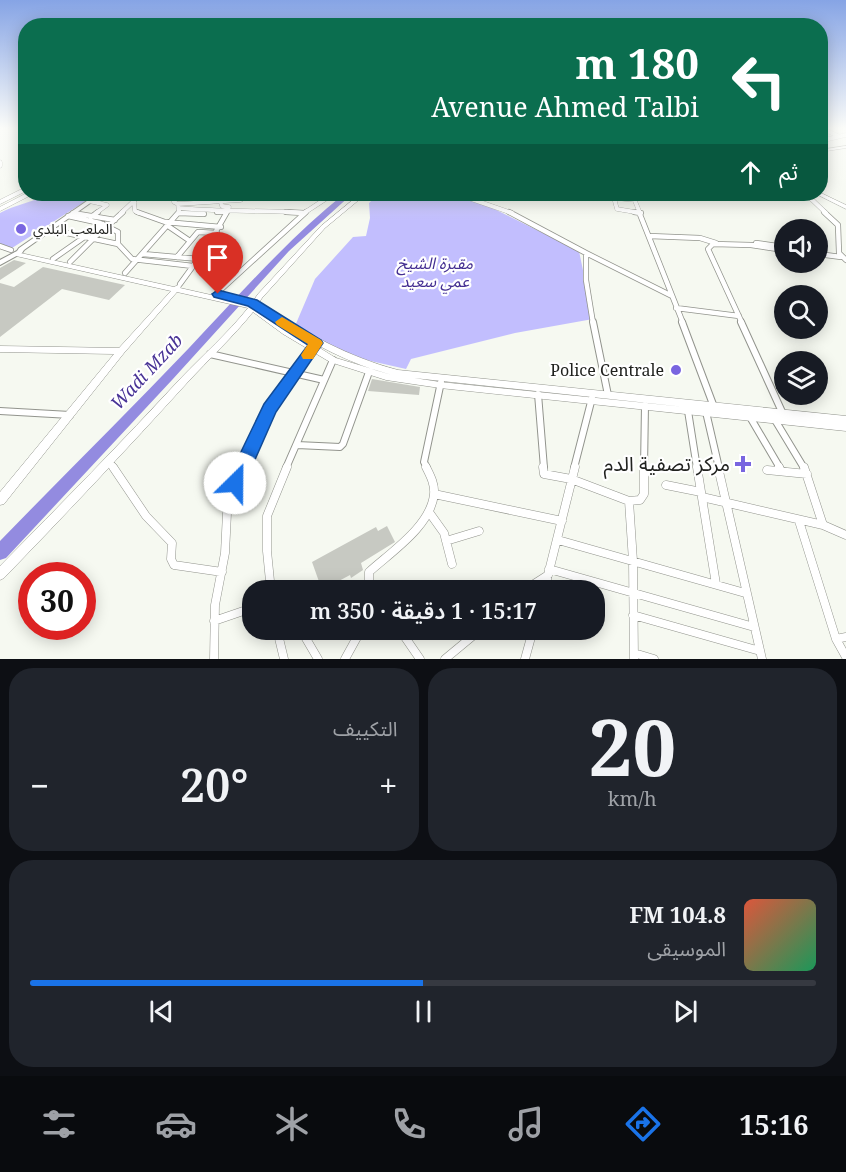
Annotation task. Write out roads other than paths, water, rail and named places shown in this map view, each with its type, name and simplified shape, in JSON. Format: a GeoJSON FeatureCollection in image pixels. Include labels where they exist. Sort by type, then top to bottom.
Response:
{"type":"FeatureCollection","features":[{"type":"Feature","properties":{"kind":"main road"},"geometry":{"type":"LineString","coordinates":[[828,195],[846,205]]}},
{"type":"Feature","properties":{"kind":"main road"},"geometry":{"type":"LineString","coordinates":[[828,196],[846,205]]}},
{"type":"Feature","properties":{"kind":"main road"},"geometry":{"type":"LineString","coordinates":[[0,261],[91,201]]}},
{"type":"Feature","properties":{"kind":"main road"},"geometry":{"type":"LineString","coordinates":[[0,574],[110,463],[323,227],[355,201]]}},
{"type":"Feature","properties":{"kind":"main road"},"geometry":{"type":"LineString","coordinates":[[16,251],[178,286]]}},
{"type":"Feature","properties":{"kind":"main road"},"geometry":{"type":"LineString","coordinates":[[16,251],[125,273],[252,305],[333,360],[369,372],[538,394],[593,397],[608,395],[846,427]]}},
{"type":"Feature","properties":{"kind":"main road"},"geometry":{"type":"LineString","coordinates":[[0,500],[121,351],[178,286]]}},
{"type":"Feature","properties":{"kind":"main road"},"geometry":{"type":"LineString","coordinates":[[314,346],[382,369],[441,381],[593,397],[688,411],[715,410],[750,417],[846,420]]}},
{"type":"Feature","properties":{"kind":"main road"},"geometry":{"type":"LineString","coordinates":[[0,349],[121,351]]}},
{"type":"Feature","properties":{"kind":"street"},"geometry":{"type":"LineString","coordinates":[[0,202],[18,193]]}},
{"type":"Feature","properties":{"kind":"street"},"geometry":{"type":"LineString","coordinates":[[0,209],[18,200]]}},
{"type":"Feature","properties":{"kind":"street"},"geometry":{"type":"LineString","coordinates":[[90,218],[107,205],[101,201]]}},
{"type":"Feature","properties":{"kind":"street"},"geometry":{"type":"LineString","coordinates":[[53,259],[82,237],[115,220],[134,201]]}},
{"type":"Feature","properties":{"kind":"street"},"geometry":{"type":"LineString","coordinates":[[135,201],[135,211],[169,224],[221,227]]}},
{"type":"Feature","properties":{"kind":"street"},"geometry":{"type":"LineString","coordinates":[[174,201],[186,215],[204,214]]}},
{"type":"Feature","properties":{"kind":"street"},"geometry":{"type":"LineString","coordinates":[[125,273],[169,224],[179,208],[231,201]]}},
{"type":"Feature","properties":{"kind":"street"},"geometry":{"type":"LineString","coordinates":[[216,295],[304,213],[322,201]]}},
{"type":"Feature","properties":{"kind":"street"},"geometry":{"type":"LineString","coordinates":[[486,201],[672,296]]}},
{"type":"Feature","properties":{"kind":"street"},"geometry":{"type":"LineString","coordinates":[[615,201],[617,209],[641,213]]}},
{"type":"Feature","properties":{"kind":"street"},"geometry":{"type":"LineString","coordinates":[[635,201],[715,410]]}},
{"type":"Feature","properties":{"kind":"street"},"geometry":{"type":"LineString","coordinates":[[813,201],[838,225],[841,255],[846,252]]}},
{"type":"Feature","properties":{"kind":"street"},"geometry":{"type":"LineString","coordinates":[[178,286],[221,227],[229,207],[222,206],[221,202]]}},
{"type":"Feature","properties":{"kind":"street"},"geometry":{"type":"LineString","coordinates":[[179,208],[304,213]]}},
{"type":"Feature","properties":{"kind":"street"},"geometry":{"type":"LineString","coordinates":[[70,214],[115,220]]}},
{"type":"Feature","properties":{"kind":"street"},"geometry":{"type":"LineString","coordinates":[[90,218],[118,232],[118,244],[126,255],[135,260],[193,266]]}},
{"type":"Feature","properties":{"kind":"street"},"geometry":{"type":"LineString","coordinates":[[70,262],[106,224]]}},
{"type":"Feature","properties":{"kind":"street"},"geometry":{"type":"LineString","coordinates":[[169,224],[190,241]]}},
{"type":"Feature","properties":{"kind":"street"},"geometry":{"type":"LineString","coordinates":[[48,229],[118,244]]}},
{"type":"Feature","properties":{"kind":"street"},"geometry":{"type":"LineString","coordinates":[[177,256],[200,232],[217,233]]}},
{"type":"Feature","properties":{"kind":"street"},"geometry":{"type":"LineString","coordinates":[[649,236],[700,238],[717,243],[774,248]]}},
{"type":"Feature","properties":{"kind":"street"},"geometry":{"type":"LineString","coordinates":[[212,242],[232,241],[231,250],[237,250]]}},
{"type":"Feature","properties":{"kind":"street"},"geometry":{"type":"LineString","coordinates":[[717,243],[709,247],[709,255],[739,316],[807,474],[823,525]]}},
{"type":"Feature","properties":{"kind":"street"},"geometry":{"type":"LineString","coordinates":[[0,246],[16,251]]}},
{"type":"Feature","properties":{"kind":"street"},"geometry":{"type":"LineString","coordinates":[[586,253],[588,282],[608,395]]}},
{"type":"Feature","properties":{"kind":"street"},"geometry":{"type":"LineString","coordinates":[[143,254],[199,259]]}},
{"type":"Feature","properties":{"kind":"street"},"geometry":{"type":"LineString","coordinates":[[676,308],[739,316]]}},
{"type":"Feature","properties":{"kind":"street"},"geometry":{"type":"LineString","coordinates":[[214,659],[214,621],[232,489],[270,408],[314,346]]}},
{"type":"Feature","properties":{"kind":"street"},"geometry":{"type":"LineString","coordinates":[[208,353],[324,380]]}},
{"type":"Feature","properties":{"kind":"street"},"geometry":{"type":"LineString","coordinates":[[270,580],[266,520],[333,360]]}},
{"type":"Feature","properties":{"kind":"street"},"geometry":{"type":"LineString","coordinates":[[297,445],[340,447],[343,444],[369,372]]}},
{"type":"Feature","properties":{"kind":"street"},"geometry":{"type":"LineString","coordinates":[[369,580],[369,572],[412,532],[429,512],[434,494],[431,475],[424,462],[441,381]]}},
{"type":"Feature","properties":{"kind":"street"},"geometry":{"type":"LineString","coordinates":[[538,394],[544,474],[571,479],[629,501],[640,500],[644,494],[645,405]]}},
{"type":"Feature","properties":{"kind":"street"},"geometry":{"type":"LineString","coordinates":[[547,580],[593,397]]}},
{"type":"Feature","properties":{"kind":"street"},"geometry":{"type":"LineString","coordinates":[[0,411],[70,415]]}},
{"type":"Feature","properties":{"kind":"street"},"geometry":{"type":"LineString","coordinates":[[688,411],[716,584]]}},
{"type":"Feature","properties":{"kind":"street"},"geometry":{"type":"LineString","coordinates":[[705,412],[761,655]]}},
{"type":"Feature","properties":{"kind":"street"},"geometry":{"type":"LineString","coordinates":[[750,417],[781,471]]}},
{"type":"Feature","properties":{"kind":"street"},"geometry":{"type":"LineString","coordinates":[[110,463],[140,508],[172,543],[171,559],[174,565],[222,572]]}},
{"type":"Feature","properties":{"kind":"street"},"geometry":{"type":"LineString","coordinates":[[767,470],[807,474]]}},
{"type":"Feature","properties":{"kind":"street"},"geometry":{"type":"LineString","coordinates":[[666,485],[724,502],[823,525],[846,535]]}},
{"type":"Feature","properties":{"kind":"street"},"geometry":{"type":"LineString","coordinates":[[434,494],[562,521]]}},
{"type":"Feature","properties":{"kind":"street"},"geometry":{"type":"LineString","coordinates":[[629,501],[633,561],[634,656],[654,659]]}},
{"type":"Feature","properties":{"kind":"street"},"geometry":{"type":"LineString","coordinates":[[429,512],[444,533],[452,564]]}},
{"type":"Feature","properties":{"kind":"street"},"geometry":{"type":"LineString","coordinates":[[799,521],[836,639],[846,657]]}},
{"type":"Feature","properties":{"kind":"street"},"geometry":{"type":"LineString","coordinates":[[446,541],[479,531]]}},
{"type":"Feature","properties":{"kind":"street"},"geometry":{"type":"LineString","coordinates":[[558,540],[745,593]]}},
{"type":"Feature","properties":{"kind":"street"},"geometry":{"type":"LineString","coordinates":[[537,580],[549,572],[632,592],[754,627]]}},
{"type":"Feature","properties":{"kind":"street"},"geometry":{"type":"LineString","coordinates":[[214,621],[242,611]]}},
{"type":"Feature","properties":{"kind":"street"},"geometry":{"type":"LineString","coordinates":[[633,615],[761,655]]}},
{"type":"Feature","properties":{"kind":"street"},"geometry":{"type":"LineString","coordinates":[[836,639],[846,637]]}},
{"type":"Feature","properties":{"kind":"street"},"geometry":{"type":"LineString","coordinates":[[279,640],[284,659]]}},
{"type":"Feature","properties":{"kind":"street"},"geometry":{"type":"LineString","coordinates":[[307,640],[318,659]]}},
{"type":"Feature","properties":{"kind":"street"},"geometry":{"type":"LineString","coordinates":[[345,659],[355,640]]}},
{"type":"Feature","properties":{"kind":"street"},"geometry":{"type":"LineString","coordinates":[[407,640],[420,659]]}},
{"type":"Feature","properties":{"kind":"street"},"geometry":{"type":"LineString","coordinates":[[445,659],[468,640]]}},
{"type":"Feature","properties":{"kind":"street"},"geometry":{"type":"LineString","coordinates":[[525,659],[530,640]]}},
{"type":"Feature","properties":{"kind":"waterway","name":"Wadi Mzab"},"geometry":{"type":"LineString","coordinates":[[0,552],[286,250],[339,201]]}},
{"type":"Feature","properties":{"kind":"place","name":"الملعب البلدي"},"geometry":{"type":"Point","coordinates":[21,229]}},
{"type":"Feature","properties":{"kind":"place","name":"Police Centrale"},"geometry":{"type":"Point","coordinates":[676,370]}},
{"type":"Feature","properties":{"kind":"place","name":"مركز تصفية الدم"},"geometry":{"type":"Point","coordinates":[743,464]}},
{"type":"Feature","properties":{"kind":"park label","name":"مقبرة الشيخ عمي سعيد"},"geometry":{"type":"Point","coordinates":[435,272]}}]}
